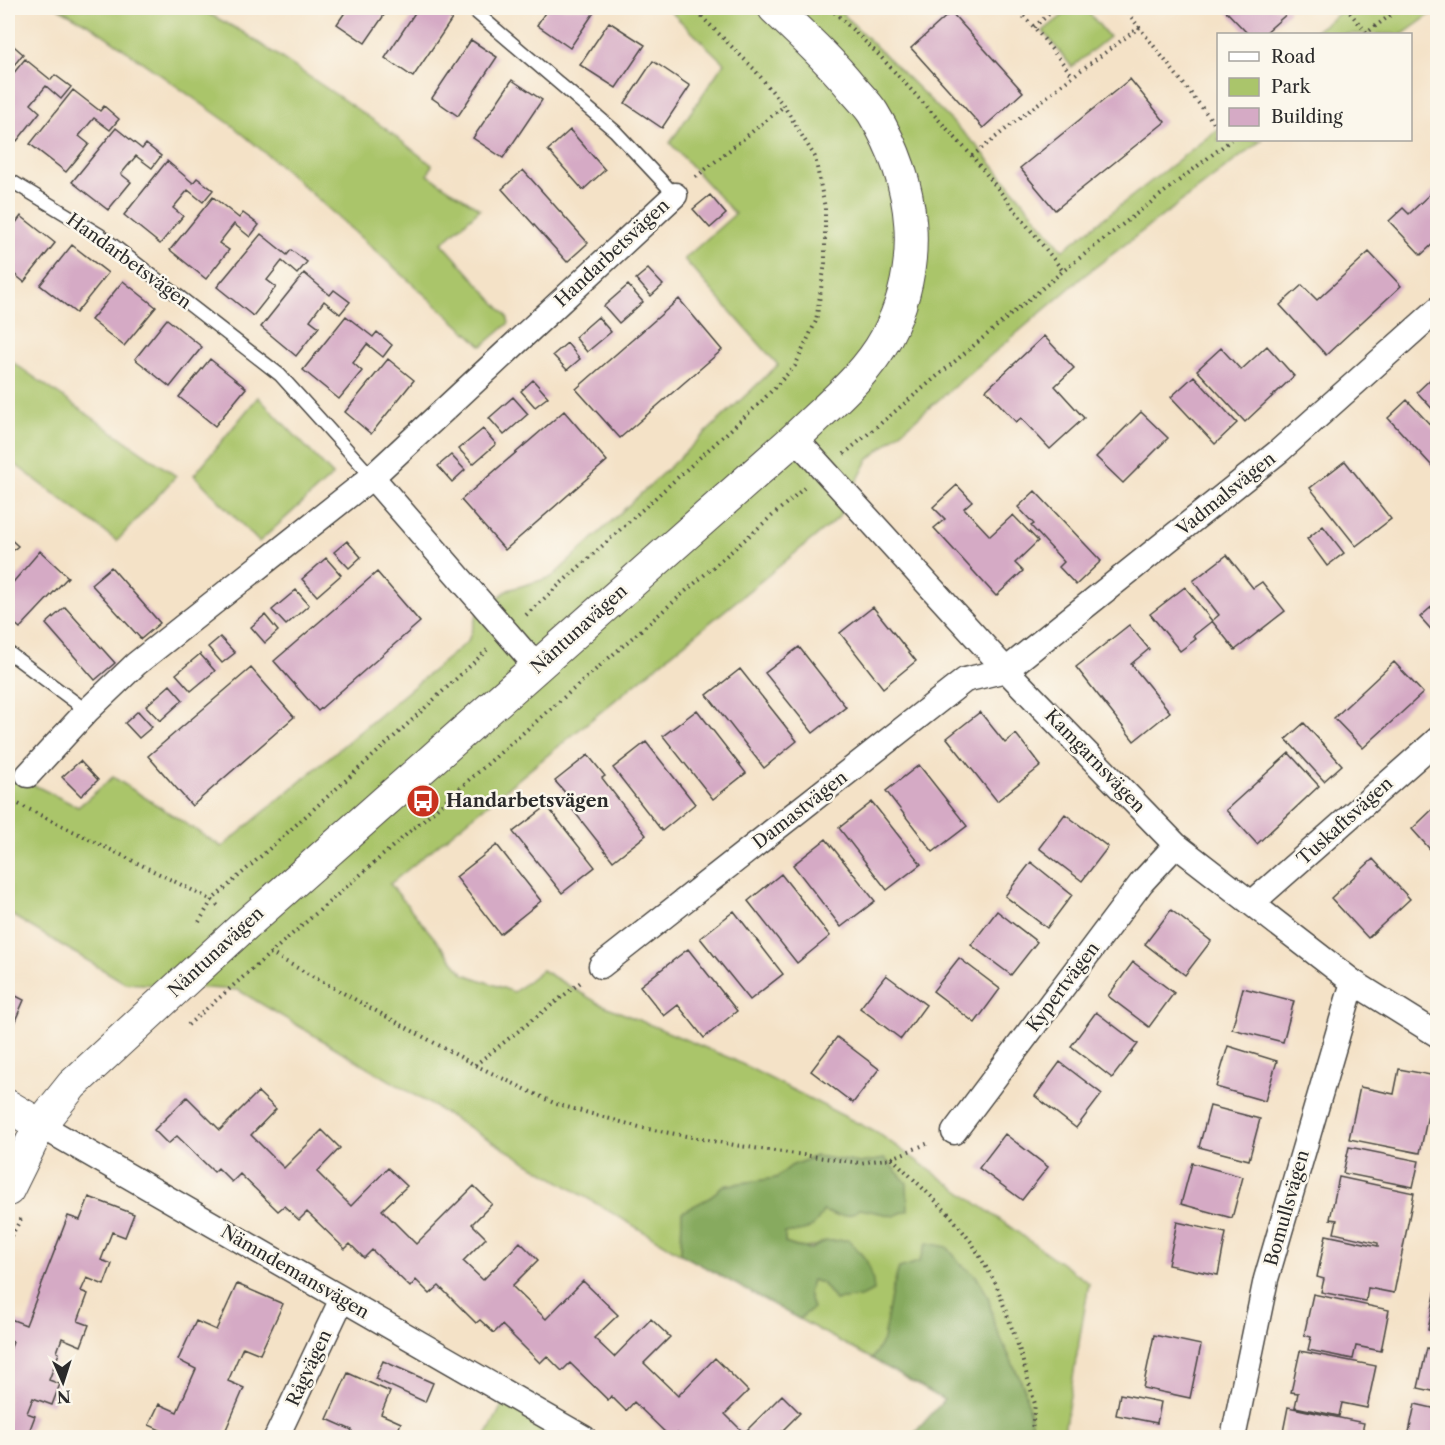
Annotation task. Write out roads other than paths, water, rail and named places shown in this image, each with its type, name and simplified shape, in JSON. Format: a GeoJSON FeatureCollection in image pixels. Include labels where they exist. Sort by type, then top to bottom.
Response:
{"type":"FeatureCollection","features":[{"type":"Feature","properties":{"kind":"street","name":"Nåntunavägen"},"geometry":{"type":"LineString","coordinates":[[8,1190],[40,1125],[72,1085],[242,928],[795,438],[861,373],[886,338],[905,293],[912,249],[909,206],[899,165],[873,112],[836,68],[774,8]]}},
{"type":"Feature","properties":{"kind":"street","name":"Handarbetsvägen"},"geometry":{"type":"LineString","coordinates":[[28,775],[87,711],[154,649],[372,477],[675,195]]}},
{"type":"Feature","properties":{"kind":"street","name":"Vadmalsvägen"},"geometry":{"type":"LineString","coordinates":[[1006,669],[1278,452],[1437,309]]}},
{"type":"Feature","properties":{"kind":"street","name":"Kamgarnsvägen"},"geometry":{"type":"LineString","coordinates":[[795,438],[1006,669],[1176,845],[1353,982],[1437,1035]]}},
{"type":"Feature","properties":{"kind":"street","name":"Handarbetsvägen"},"geometry":{"type":"LineString","coordinates":[[372,477],[537,667]]}},
{"type":"Feature","properties":{"kind":"street","name":"Damastvägen"},"geometry":{"type":"LineString","coordinates":[[601,966],[965,680],[1006,669]]}},
{"type":"Feature","properties":{"kind":"street","name":"Tuskaftsvägen"},"geometry":{"type":"LineString","coordinates":[[1252,903],[1437,739]]}},
{"type":"Feature","properties":{"kind":"street","name":"Kypertvägen"},"geometry":{"type":"LineString","coordinates":[[954,1132],[1142,882],[1176,845]]}},
{"type":"Feature","properties":{"kind":"street","name":"Bomullsvägen"},"geometry":{"type":"LineString","coordinates":[[1233,1437],[1266,1279],[1353,982]]}},
{"type":"Feature","properties":{"kind":"street","name":"Nämndemansvägen"},"geometry":{"type":"LineString","coordinates":[[8,1106],[584,1437]]}},
{"type":"Feature","properties":{"kind":"street","name":"Rågvägen"},"geometry":{"type":"LineString","coordinates":[[276,1437],[342,1299]]}},
{"type":"Feature","properties":{"kind":"lane","name":"Handarbetsvägen"},"geometry":{"type":"LineString","coordinates":[[471,8],[615,131],[675,195]]}},
{"type":"Feature","properties":{"kind":"lane","name":"Handarbetsvägen"},"geometry":{"type":"LineString","coordinates":[[8,179],[99,235],[280,375],[372,477]]}},
{"type":"Feature","properties":{"kind":"lane"},"geometry":{"type":"LineString","coordinates":[[8,652],[87,711]]}},
{"type":"Feature","properties":{"kind":"place","name":"Handarbetsvägen"},"geometry":{"type":"Point","coordinates":[423,801]}}]}
